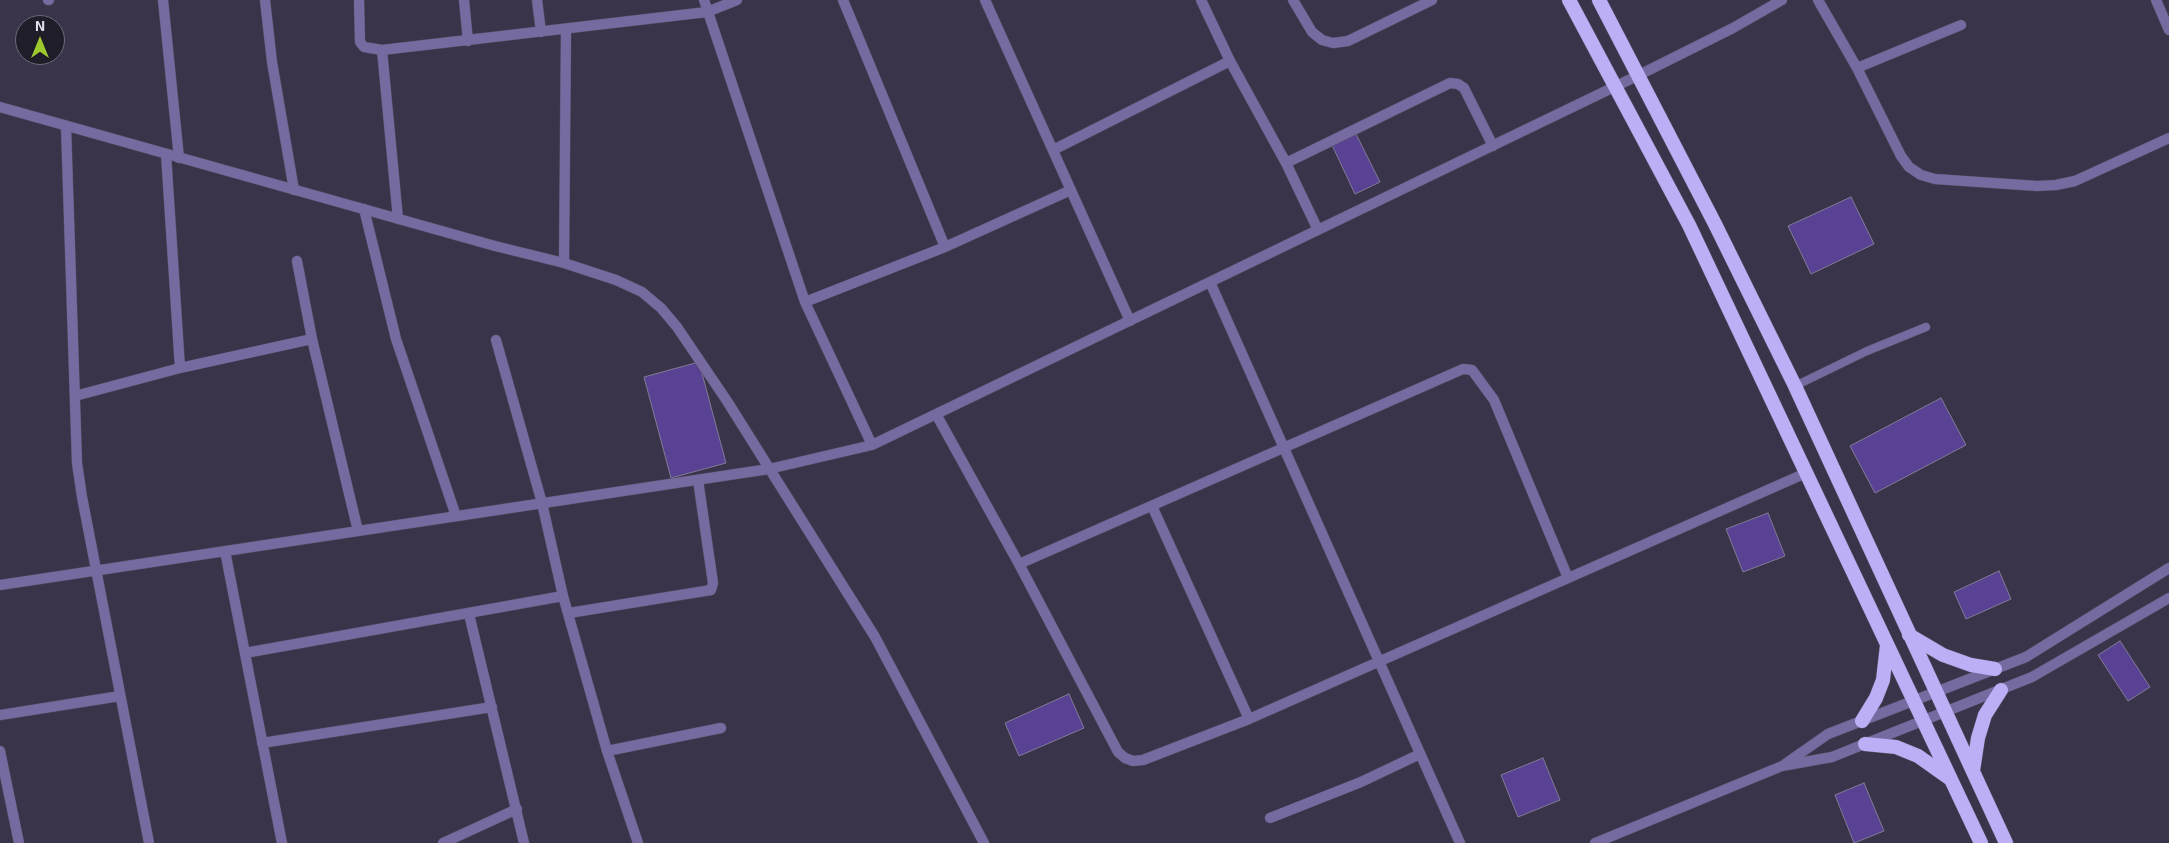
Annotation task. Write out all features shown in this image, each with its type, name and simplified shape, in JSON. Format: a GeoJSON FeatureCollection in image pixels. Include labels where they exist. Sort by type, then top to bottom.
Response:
{"type":"FeatureCollection","features":[{"type":"Feature","properties":{"kind":"highway"},"geometry":{"type":"LineString","coordinates":[[1569,0],[1689,225],[1981,843]]}},
{"type":"Feature","properties":{"kind":"highway"},"geometry":{"type":"LineString","coordinates":[[1599,0],[1715,224],[1795,386],[2006,843]]}},
{"type":"Feature","properties":{"kind":"highway"},"geometry":{"type":"LineString","coordinates":[[1909,635],[1944,655],[1971,665],[1995,669]]}},
{"type":"Feature","properties":{"kind":"highway"},"geometry":{"type":"LineString","coordinates":[[1862,721],[1876,698],[1883,680],[1887,643]]}},
{"type":"Feature","properties":{"kind":"highway"},"geometry":{"type":"LineString","coordinates":[[1973,771],[1978,738],[1986,714],[2000,690]]}},
{"type":"Feature","properties":{"kind":"highway"},"geometry":{"type":"LineString","coordinates":[[1865,744],[1896,747],[1918,756],[1951,780]]}},
{"type":"Feature","properties":{"kind":"street"},"geometry":{"type":"LineString","coordinates":[[163,0],[179,158]]}},
{"type":"Feature","properties":{"kind":"street"},"geometry":{"type":"LineString","coordinates":[[265,0],[272,62],[294,190]]}},
{"type":"Feature","properties":{"kind":"street"},"geometry":{"type":"LineString","coordinates":[[359,0],[360,42],[364,47],[382,50],[707,12],[737,0]]}},
{"type":"Feature","properties":{"kind":"street"},"geometry":{"type":"LineString","coordinates":[[464,0],[468,41]]}},
{"type":"Feature","properties":{"kind":"street"},"geometry":{"type":"LineString","coordinates":[[537,0],[541,32]]}},
{"type":"Feature","properties":{"kind":"street"},"geometry":{"type":"LineString","coordinates":[[704,0],[806,302],[872,445]]}},
{"type":"Feature","properties":{"kind":"street"},"geometry":{"type":"LineString","coordinates":[[843,0],[945,246]]}},
{"type":"Feature","properties":{"kind":"street"},"geometry":{"type":"LineString","coordinates":[[985,0],[1130,321]]}},
{"type":"Feature","properties":{"kind":"street"},"geometry":{"type":"LineString","coordinates":[[1201,0],[1230,61],[1286,164],[1318,230]]}},
{"type":"Feature","properties":{"kind":"street"},"geometry":{"type":"LineString","coordinates":[[1293,0],[1312,32],[1322,40],[1333,43],[1348,41],[1432,0]]}},
{"type":"Feature","properties":{"kind":"street"},"geometry":{"type":"LineString","coordinates":[[0,585],[769,469],[872,445],[1615,87],[1733,28],[1782,0]]}},
{"type":"Feature","properties":{"kind":"street"},"geometry":{"type":"LineString","coordinates":[[1818,0],[1857,68],[1909,167],[1921,175],[1935,179],[2037,186],[2056,185],[2075,181],[2169,138]]}},
{"type":"Feature","properties":{"kind":"street"},"geometry":{"type":"LineString","coordinates":[[2156,0],[2169,30]]}},
{"type":"Feature","properties":{"kind":"street"},"geometry":{"type":"LineString","coordinates":[[1857,68],[1961,25]]}},
{"type":"Feature","properties":{"kind":"street"},"geometry":{"type":"LineString","coordinates":[[564,263],[566,28]]}},
{"type":"Feature","properties":{"kind":"street"},"geometry":{"type":"LineString","coordinates":[[382,50],[398,219]]}},
{"type":"Feature","properties":{"kind":"street"},"geometry":{"type":"LineString","coordinates":[[1053,150],[1230,61]]}},
{"type":"Feature","properties":{"kind":"street"},"geometry":{"type":"LineString","coordinates":[[1286,164],[1450,83],[1458,84],[1464,88],[1493,146]]}},
{"type":"Feature","properties":{"kind":"street"},"geometry":{"type":"LineString","coordinates":[[0,107],[398,219],[564,263],[616,280],[642,292],[661,308],[677,327],[875,637],[984,843]]}},
{"type":"Feature","properties":{"kind":"street"},"geometry":{"type":"LineString","coordinates":[[66,126],[77,463],[149,843]]}},
{"type":"Feature","properties":{"kind":"street"},"geometry":{"type":"LineString","coordinates":[[166,154],[180,368]]}},
{"type":"Feature","properties":{"kind":"street"},"geometry":{"type":"LineString","coordinates":[[806,302],[945,246],[1071,190]]}},
{"type":"Feature","properties":{"kind":"street"},"geometry":{"type":"LineString","coordinates":[[364,209],[396,339],[456,516]]}},
{"type":"Feature","properties":{"kind":"street"},"geometry":{"type":"LineString","coordinates":[[297,261],[312,339],[358,531]]}},
{"type":"Feature","properties":{"kind":"street"},"geometry":{"type":"LineString","coordinates":[[1210,282],[1460,843]]}},
{"type":"Feature","properties":{"kind":"street"},"geometry":{"type":"LineString","coordinates":[[75,396],[180,368],[312,339]]}},
{"type":"Feature","properties":{"kind":"street"},"geometry":{"type":"LineString","coordinates":[[496,340],[542,503],[563,596],[607,751],[638,843]]}},
{"type":"Feature","properties":{"kind":"street"},"geometry":{"type":"LineString","coordinates":[[1019,564],[1463,369],[1472,370],[1494,400],[1568,578]]}},
{"type":"Feature","properties":{"kind":"street"},"geometry":{"type":"LineString","coordinates":[[936,414],[1019,564],[1118,752],[1125,758],[1133,761],[1143,760],[1249,719],[1806,473]]}},
{"type":"Feature","properties":{"kind":"street"},"geometry":{"type":"LineString","coordinates":[[569,613],[711,590],[712,583],[698,480]]}},
{"type":"Feature","properties":{"kind":"street"},"geometry":{"type":"LineString","coordinates":[[1152,506],[1249,719]]}},
{"type":"Feature","properties":{"kind":"street"},"geometry":{"type":"LineString","coordinates":[[226,551],[282,843]]}},
{"type":"Feature","properties":{"kind":"street"},"geometry":{"type":"LineString","coordinates":[[1595,843],[1607,841],[1782,766],[1828,734],[2026,657],[2169,568]]}},
{"type":"Feature","properties":{"kind":"street"},"geometry":{"type":"LineString","coordinates":[[245,653],[563,596]]}},
{"type":"Feature","properties":{"kind":"street"},"geometry":{"type":"LineString","coordinates":[[1782,766],[1832,757],[2032,678],[2169,598]]}},
{"type":"Feature","properties":{"kind":"street"},"geometry":{"type":"LineString","coordinates":[[469,614],[524,843]]}},
{"type":"Feature","properties":{"kind":"street"},"geometry":{"type":"LineString","coordinates":[[0,715],[120,696]]}},
{"type":"Feature","properties":{"kind":"street"},"geometry":{"type":"LineString","coordinates":[[262,743],[492,707]]}},
{"type":"Feature","properties":{"kind":"street"},"geometry":{"type":"LineString","coordinates":[[607,751],[722,728]]}},
{"type":"Feature","properties":{"kind":"street"},"geometry":{"type":"LineString","coordinates":[[0,752],[19,843]]}},
{"type":"Feature","properties":{"kind":"street"},"geometry":{"type":"LineString","coordinates":[[1270,818],[1361,782],[1420,754]]}},
{"type":"Feature","properties":{"kind":"street"},"geometry":{"type":"LineString","coordinates":[[443,843],[517,809]]}},
{"type":"Feature","properties":{"kind":"lane"},"geometry":{"type":"LineString","coordinates":[[1795,386],[1867,351],[1926,327]]}},
{"type":"Feature","properties":{"kind":"building"},"geometry":{"type":"Polygon","coordinates":[[[1356,134],[1380,182],[1355,194],[1332,145],[1356,134]]]}},
{"type":"Feature","properties":{"kind":"building"},"geometry":{"type":"Polygon","coordinates":[[[1851,197],[1874,244],[1811,274],[1788,226],[1851,197]]]}},
{"type":"Feature","properties":{"kind":"building"},"geometry":{"type":"Polygon","coordinates":[[[699,362],[726,463],[671,478],[644,377],[699,362]]]}},
{"type":"Feature","properties":{"kind":"building"},"geometry":{"type":"Polygon","coordinates":[[[1941,398],[1966,445],[1875,493],[1850,446],[1941,398]]]}},
{"type":"Feature","properties":{"kind":"building"},"geometry":{"type":"Polygon","coordinates":[[[1768,513],[1785,556],[1743,572],[1726,529],[1768,513]]]}},
{"type":"Feature","properties":{"kind":"building"},"geometry":{"type":"Polygon","coordinates":[[[1999,571],[2011,599],[1966,619],[1954,592],[1999,571]]]}},
{"type":"Feature","properties":{"kind":"building"},"geometry":{"type":"Polygon","coordinates":[[[2120,641],[2150,687],[2128,701],[2098,655],[2120,641]]]}},
{"type":"Feature","properties":{"kind":"building"},"geometry":{"type":"Polygon","coordinates":[[[1069,694],[1084,728],[1019,756],[1005,723],[1069,694]]]}},
{"type":"Feature","properties":{"kind":"building"},"geometry":{"type":"Polygon","coordinates":[[[1543,758],[1560,800],[1518,817],[1501,775],[1543,758]]]}},
{"type":"Feature","properties":{"kind":"building"},"geometry":{"type":"Polygon","coordinates":[[[1864,783],[1884,831],[1854,843],[1835,795],[1864,783]]]}}]}
